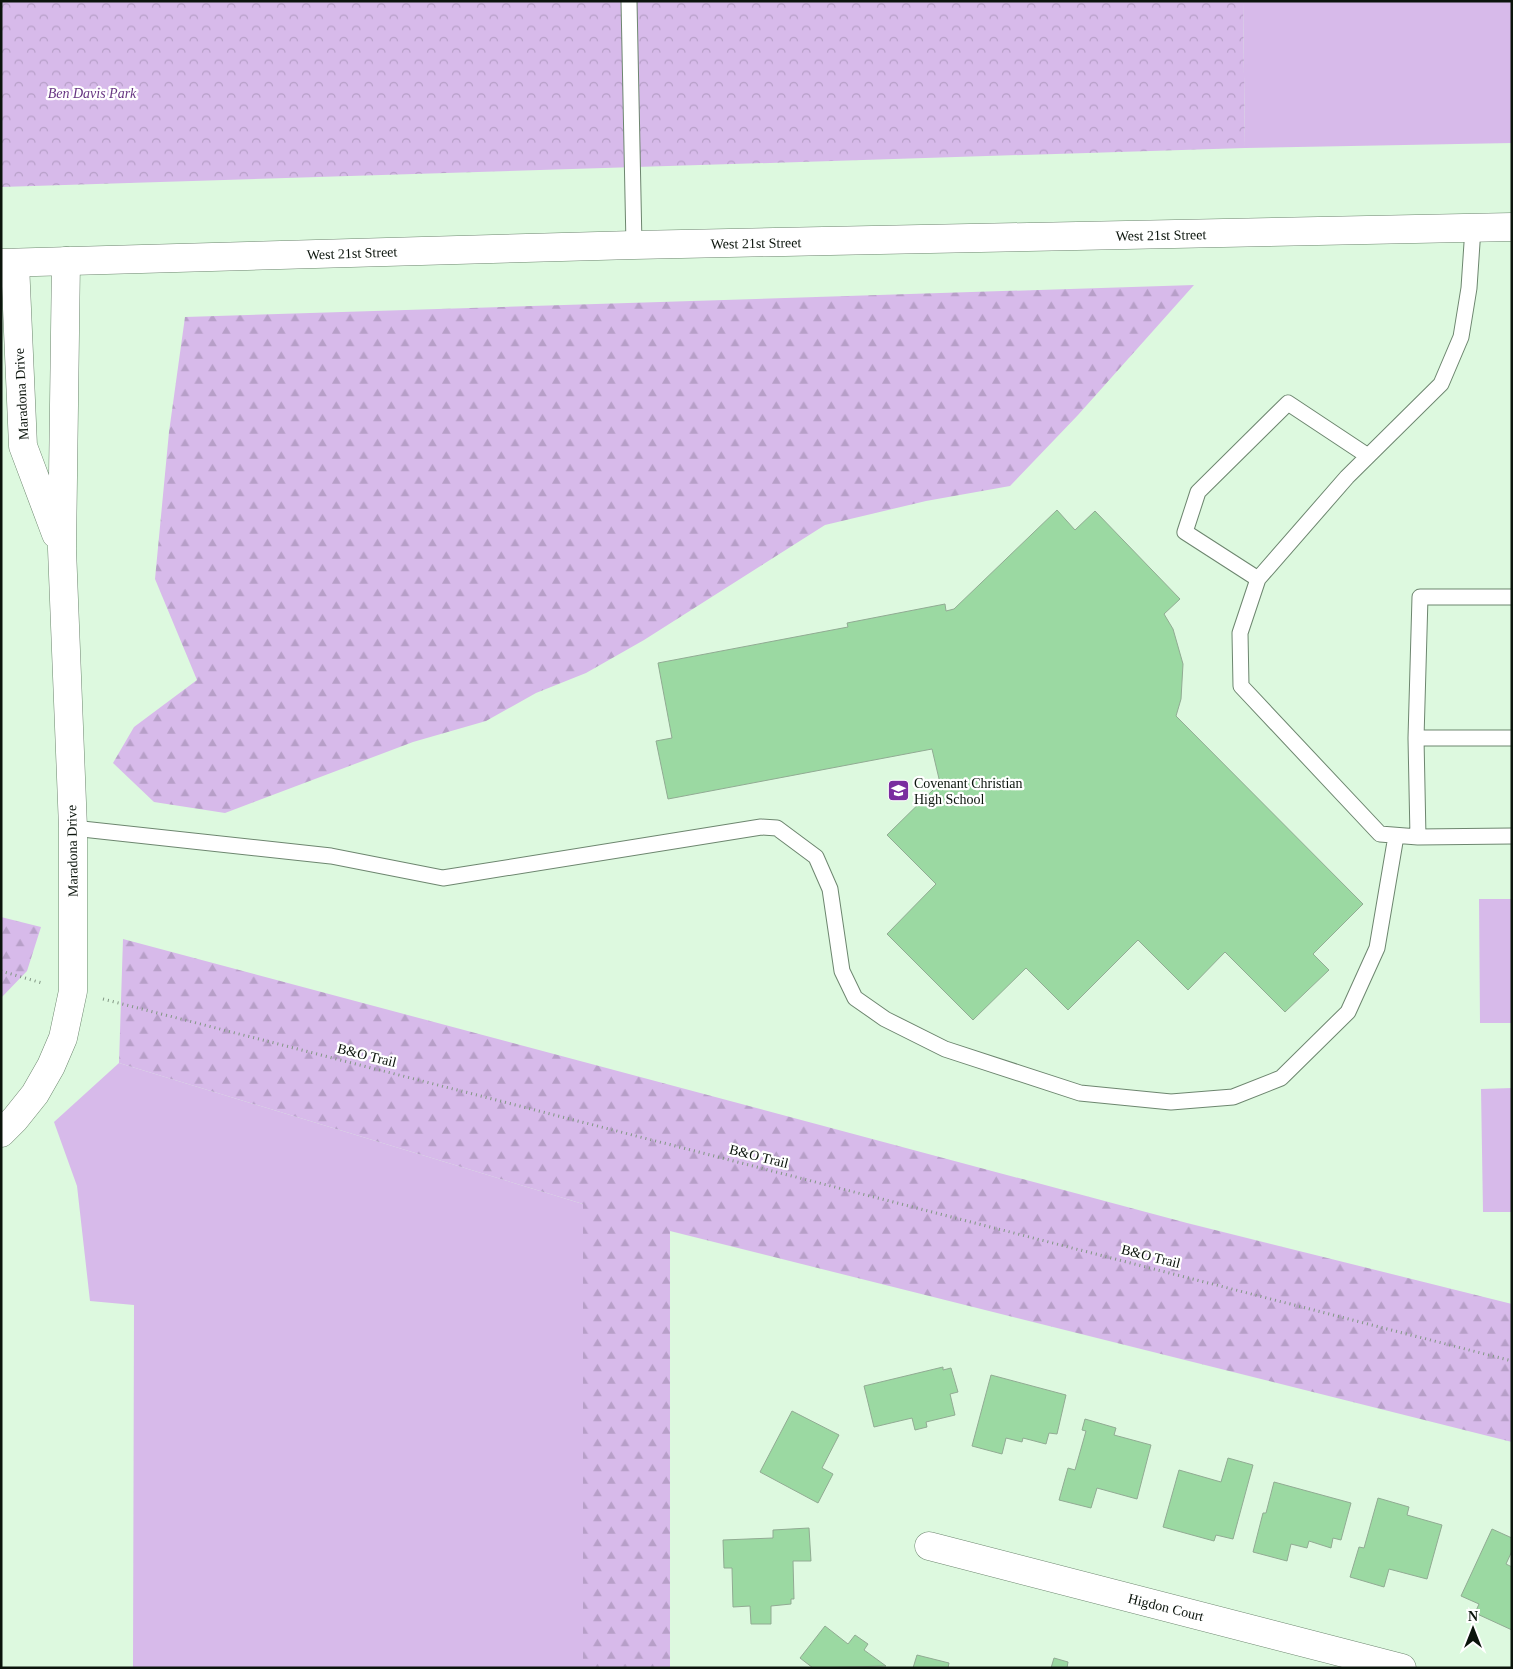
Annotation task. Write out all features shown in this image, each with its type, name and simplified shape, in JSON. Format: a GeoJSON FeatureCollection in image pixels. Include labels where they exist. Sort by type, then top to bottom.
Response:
{"type":"FeatureCollection","features":[{"type":"Feature","properties":{"kind":"street","name":"West 21st Street"},"geometry":{"type":"LineString","coordinates":[[8,263],[634,245],[1512,227]]}},
{"type":"Feature","properties":{"kind":"street","name":"Maradona Drive"},"geometry":{"type":"LineString","coordinates":[[1,1133],[15,1120],[35,1094],[51,1066],[62,1038],[73,991],[73,828],[62,549],[66,261]]}},
{"type":"Feature","properties":{"kind":"street","name":"Maradona Drive"},"geometry":{"type":"LineString","coordinates":[[8,263],[23,446],[62,549]]}},
{"type":"Feature","properties":{"kind":"street","name":"Higdon Court"},"geometry":{"type":"LineString","coordinates":[[929,1546],[1402,1668]]}},
{"type":"Feature","properties":{"kind":"lane"},"geometry":{"type":"LineString","coordinates":[[629,1],[634,245]]}},
{"type":"Feature","properties":{"kind":"lane"},"geometry":{"type":"LineString","coordinates":[[1472,228],[1470,288],[1461,337],[1441,384],[1347,477],[1258,579],[1240,633],[1241,686],[1380,834],[1418,837],[1512,836]]}},
{"type":"Feature","properties":{"kind":"lane"},"geometry":{"type":"LineString","coordinates":[[1258,579],[1186,532],[1198,492],[1288,403],[1368,456]]}},
{"type":"Feature","properties":{"kind":"lane"},"geometry":{"type":"LineString","coordinates":[[1418,837],[1416,738],[1420,597],[1512,597]]}},
{"type":"Feature","properties":{"kind":"lane"},"geometry":{"type":"LineString","coordinates":[[1416,738],[1512,738]]}},
{"type":"Feature","properties":{"kind":"lane"},"geometry":{"type":"LineString","coordinates":[[73,828],[331,856],[443,878],[761,827],[777,828],[816,857],[830,889],[842,971],[855,998],[885,1019],[945,1048],[1080,1093],[1171,1102],[1233,1097],[1281,1078],[1348,1012],[1377,948],[1396,836]]}},
{"type":"Feature","properties":{"kind":"path","name":"B&O Trail"},"geometry":{"type":"LineString","coordinates":[[1,972],[1512,1361]]}},
{"type":"Feature","properties":{"kind":"green space","name":"Ben Davis Park"},"geometry":{"type":"Polygon","coordinates":[[[1,1],[1243,1],[1245,148],[1,187],[1,1]]]}},
{"type":"Feature","properties":{"kind":"green space"},"geometry":{"type":"Polygon","coordinates":[[[1243,1],[1512,1],[1512,143],[1245,148],[1243,1]]]}},
{"type":"Feature","properties":{"kind":"green space"},"geometry":{"type":"Polygon","coordinates":[[[1194,285],[1078,415],[1010,486],[926,501],[825,525],[644,640],[586,673],[536,693],[486,721],[413,742],[225,813],[154,802],[113,763],[134,727],[197,680],[155,579],[169,432],[185,317],[1194,285]]]}},
{"type":"Feature","properties":{"kind":"green space"},"geometry":{"type":"Polygon","coordinates":[[[1479,899],[1512,899],[1512,1023],[1480,1023],[1479,899]]]}},
{"type":"Feature","properties":{"kind":"green space"},"geometry":{"type":"Polygon","coordinates":[[[1,917],[41,927],[27,971],[1,998],[1,917]]]}},
{"type":"Feature","properties":{"kind":"green space"},"geometry":{"type":"Polygon","coordinates":[[[123,939],[1187,1223],[1512,1304],[1512,1442],[670,1231],[670,1668],[583,1668],[583,1204],[119,1063],[123,939]]]}},
{"type":"Feature","properties":{"kind":"green space"},"geometry":{"type":"Polygon","coordinates":[[[119,1063],[583,1204],[583,1668],[133,1668],[134,1305],[90,1301],[77,1186],[54,1122],[119,1063]]]}},
{"type":"Feature","properties":{"kind":"green space"},"geometry":{"type":"Polygon","coordinates":[[[1512,1088],[1512,1212],[1483,1212],[1481,1089],[1512,1088]]]}},
{"type":"Feature","properties":{"kind":"building","name":"Covenant Christian High School"},"geometry":{"type":"Polygon","coordinates":[[[1057,510],[1075,530],[1095,511],[1180,599],[1164,614],[1173,629],[1183,664],[1181,699],[1176,716],[1363,904],[1313,954],[1329,970],[1285,1012],[1225,952],[1188,990],[1138,940],[1068,1010],[1026,968],[973,1020],[887,934],[936,884],[887,835],[940,783],[932,749],[668,799],[656,741],[672,738],[658,663],[848,627],[847,623],[945,604],[946,611],[954,609],[1057,510]]]}},
{"type":"Feature","properties":{"kind":"building"},"geometry":{"type":"Polygon","coordinates":[[[943,1367],[943,1370],[951,1368],[958,1392],[950,1394],[955,1415],[926,1422],[927,1427],[915,1430],[912,1418],[874,1427],[864,1386],[943,1367]]]}},
{"type":"Feature","properties":{"kind":"building"},"geometry":{"type":"Polygon","coordinates":[[[991,1375],[1066,1395],[1057,1434],[1049,1433],[1046,1444],[1023,1438],[1022,1442],[1006,1438],[1002,1454],[972,1446],[991,1375]]]}},
{"type":"Feature","properties":{"kind":"building"},"geometry":{"type":"Polygon","coordinates":[[[792,1411],[839,1435],[822,1468],[833,1474],[818,1503],[760,1472],[792,1411]]]}},
{"type":"Feature","properties":{"kind":"building"},"geometry":{"type":"Polygon","coordinates":[[[1085,1419],[1116,1428],[1114,1435],[1151,1445],[1137,1499],[1097,1488],[1091,1508],[1059,1500],[1068,1468],[1075,1470],[1086,1431],[1082,1430],[1085,1419]]]}},
{"type":"Feature","properties":{"kind":"building"},"geometry":{"type":"Polygon","coordinates":[[[1228,1458],[1253,1465],[1233,1539],[1216,1535],[1214,1541],[1163,1527],[1179,1470],[1221,1482],[1228,1458]]]}},
{"type":"Feature","properties":{"kind":"building"},"geometry":{"type":"Polygon","coordinates":[[[1274,1482],[1351,1503],[1341,1540],[1333,1538],[1331,1548],[1309,1541],[1307,1548],[1291,1544],[1287,1561],[1253,1552],[1263,1513],[1266,1513],[1274,1482]]]}},
{"type":"Feature","properties":{"kind":"building"},"geometry":{"type":"Polygon","coordinates":[[[1378,1498],[1409,1507],[1407,1515],[1442,1525],[1427,1579],[1389,1569],[1384,1587],[1350,1577],[1359,1547],[1364,1548],[1378,1498]]]}},
{"type":"Feature","properties":{"kind":"building"},"geometry":{"type":"Polygon","coordinates":[[[809,1528],[811,1561],[793,1561],[794,1599],[791,1599],[791,1604],[771,1606],[771,1624],[751,1624],[750,1606],[733,1607],[732,1568],[724,1568],[723,1540],[773,1538],[773,1530],[809,1528]]]}},
{"type":"Feature","properties":{"kind":"building"},"geometry":{"type":"Polygon","coordinates":[[[1492,1529],[1512,1538],[1512,1551],[1506,1564],[1512,1567],[1512,1630],[1475,1613],[1479,1604],[1461,1596],[1492,1529]]]}},
{"type":"Feature","properties":{"kind":"building"},"geometry":{"type":"Polygon","coordinates":[[[825,1626],[848,1644],[855,1635],[868,1644],[864,1650],[886,1666],[813,1668],[800,1658],[825,1626]]]}},
{"type":"Feature","properties":{"kind":"building"},"geometry":{"type":"Polygon","coordinates":[[[917,1655],[949,1663],[948,1668],[913,1668],[917,1655]]]}},
{"type":"Feature","properties":{"kind":"building"},"geometry":{"type":"Polygon","coordinates":[[[1054,1658],[1068,1662],[1067,1668],[1051,1668],[1054,1658]]]}},
{"type":"Feature","properties":{"kind":"place","name":"Covenant Christian High School"},"geometry":{"type":"Point","coordinates":[898,791]}}]}
